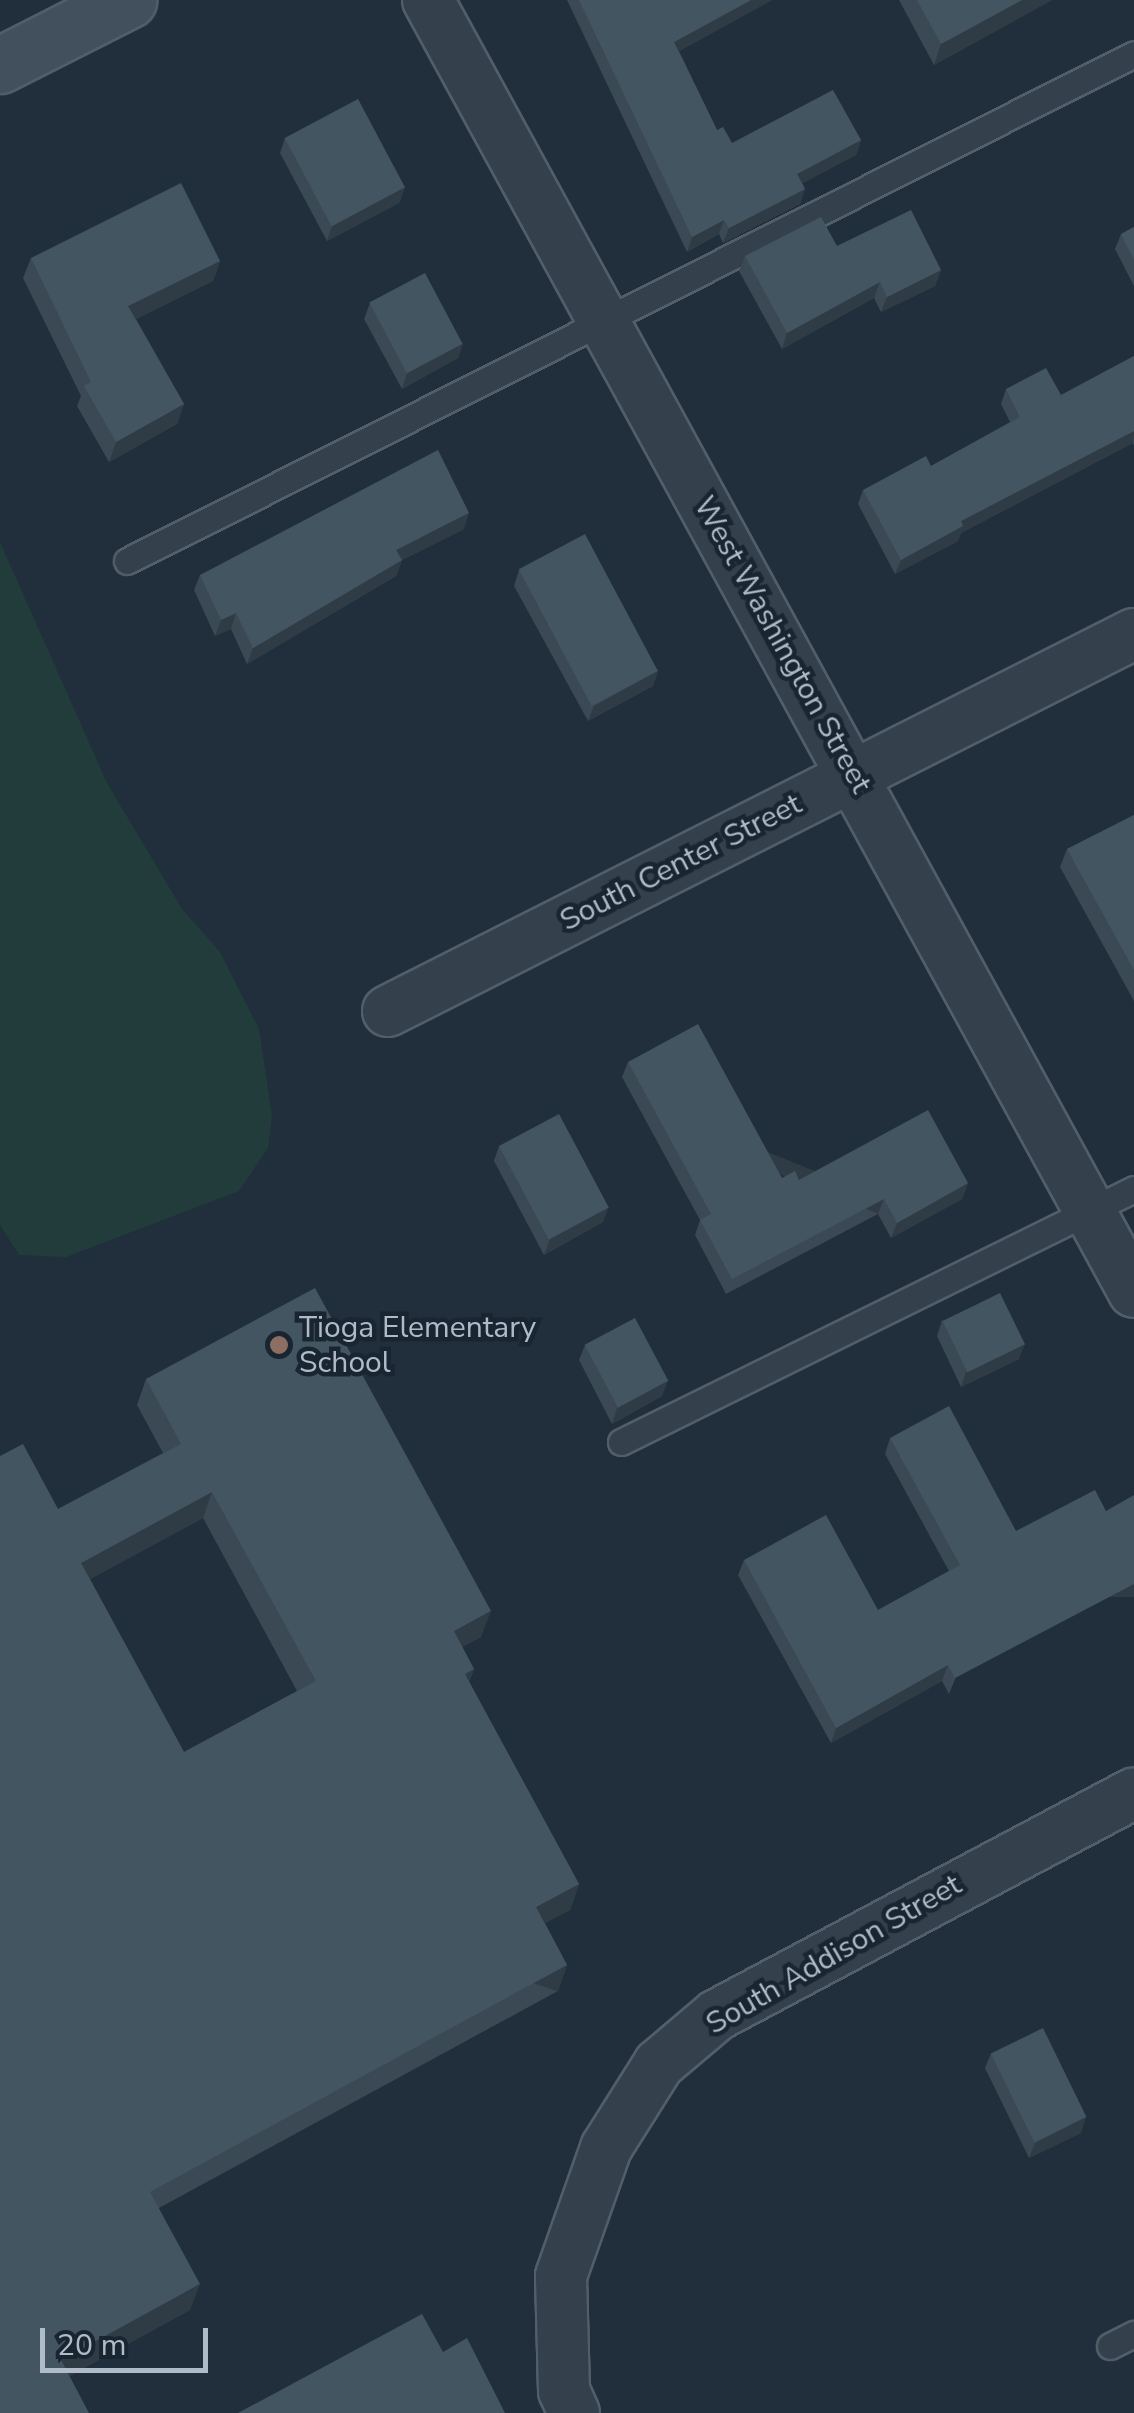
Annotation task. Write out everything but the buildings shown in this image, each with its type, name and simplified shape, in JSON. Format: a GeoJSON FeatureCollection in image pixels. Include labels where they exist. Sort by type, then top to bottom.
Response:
{"type":"FeatureCollection","features":[{"type":"Feature","properties":{"kind":"main road"},"geometry":{"type":"LineString","coordinates":[[0,66],[128,0]]}},
{"type":"Feature","properties":{"kind":"street","name":"West Washington Street"},"geometry":{"type":"LineString","coordinates":[[428,0],[1134,1292]]}},
{"type":"Feature","properties":{"kind":"street","name":"South Center Street"},"geometry":{"type":"LineString","coordinates":[[388,1011],[1134,634]]}},
{"type":"Feature","properties":{"kind":"street","name":"South Addison Street"},"geometry":{"type":"LineString","coordinates":[[574,2413],[564,2392],[561,2276],[626,2107],[659,2064],[717,2015],[856,1936],[1134,1792]]}},
{"type":"Feature","properties":{"kind":"lane"},"geometry":{"type":"LineString","coordinates":[[127,561],[1134,54]]}},
{"type":"Feature","properties":{"kind":"lane"},"geometry":{"type":"LineString","coordinates":[[621,1442],[1134,1190]]}},
{"type":"Feature","properties":{"kind":"lane"},"geometry":{"type":"LineString","coordinates":[[1110,2346],[1134,2334]]}},
{"type":"Feature","properties":{"kind":"green space"},"geometry":{"type":"Polygon","coordinates":[[[0,542],[107,783],[182,909],[220,952],[259,1029],[272,1116],[268,1148],[239,1191],[66,1257],[19,1255],[0,1225],[0,542]]]}},
{"type":"Feature","properties":{"kind":"place","name":"Tioga Elementary School"},"geometry":{"type":"Point","coordinates":[279,1345]}}]}
